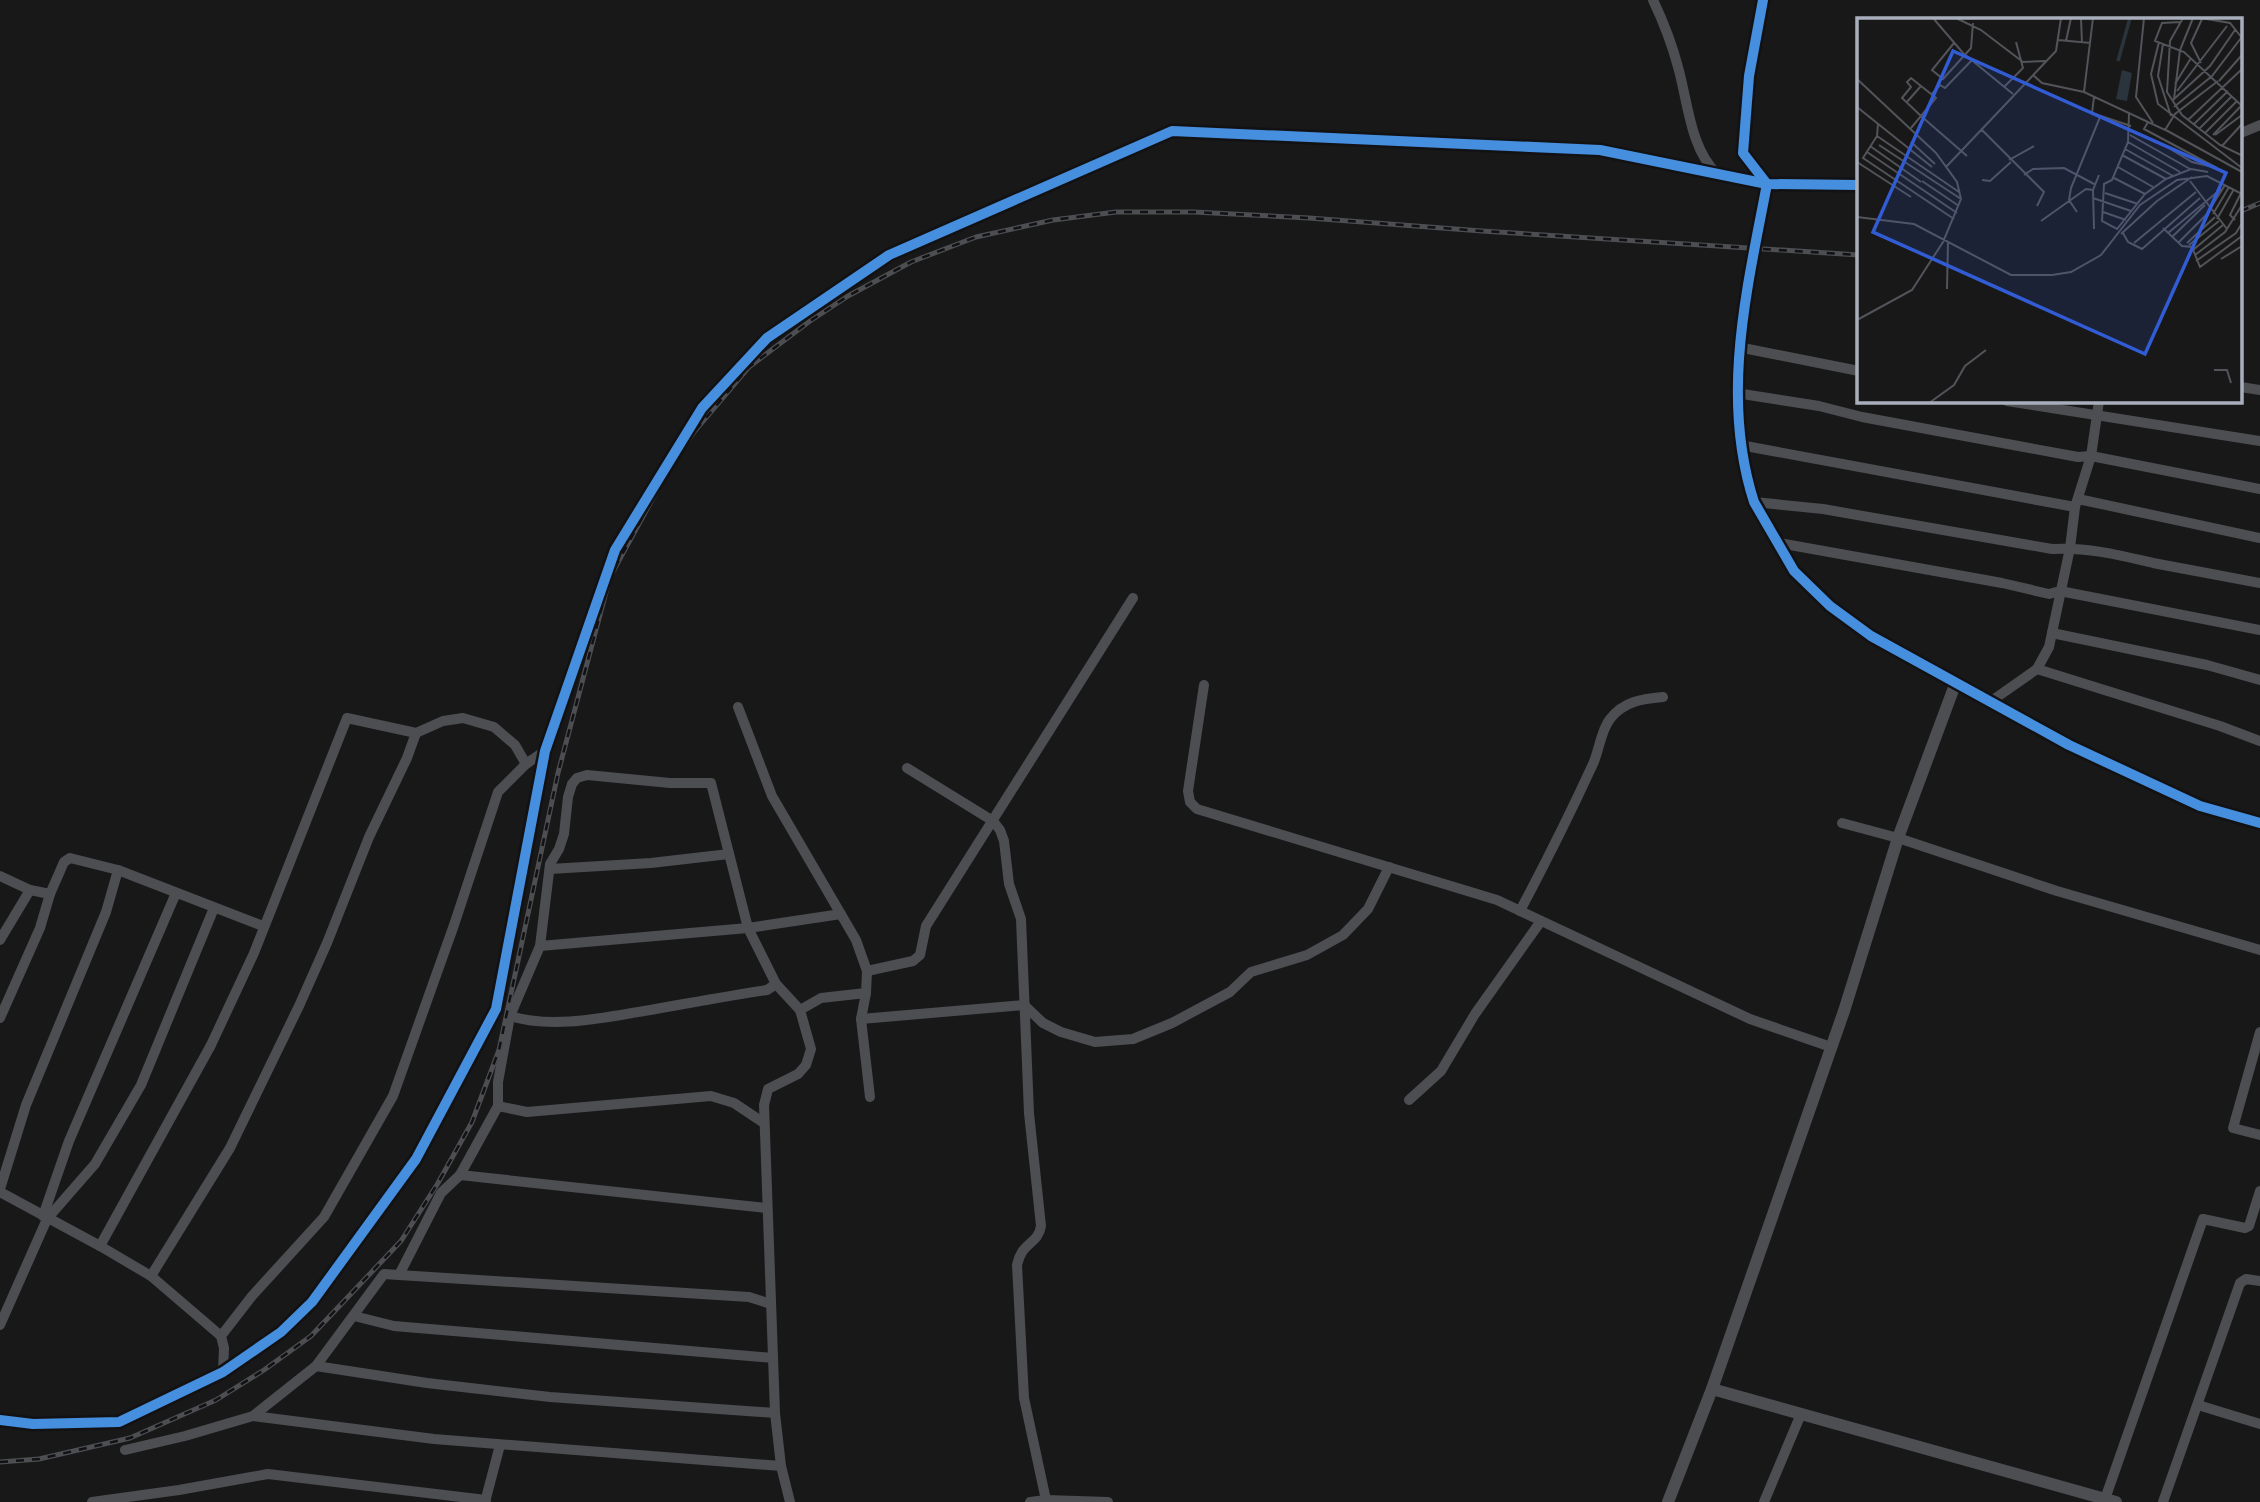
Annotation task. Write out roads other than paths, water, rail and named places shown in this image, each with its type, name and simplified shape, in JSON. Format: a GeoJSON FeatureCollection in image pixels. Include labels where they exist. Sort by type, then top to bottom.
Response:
{"type":"FeatureCollection","features":[{"type":"Feature","properties":{"kind":"street"},"geometry":{"type":"LineString","coordinates":[[1653,0],[1663,20],[1700,147],[1709,166],[1717,174]]}},
{"type":"Feature","properties":{"kind":"street"},"geometry":{"type":"LineString","coordinates":[[1763,0],[1749,76],[1743,153],[1767,184],[1738,347],[1736,393],[1740,445],[1754,502],[1794,571],[1830,606],[1871,636],[2069,745],[2200,806],[2260,824]]}},
{"type":"Feature","properties":{"kind":"street"},"geometry":{"type":"LineString","coordinates":[[2242,133],[2260,125]]}},
{"type":"Feature","properties":{"kind":"street"},"geometry":{"type":"LineString","coordinates":[[0,1420],[33,1424],[119,1422],[223,1372],[281,1332],[312,1302],[416,1159],[496,1009],[545,751],[615,550],[702,408],[767,338],[890,255],[1172,131],[1600,150],[1767,184],[1857,185]]}},
{"type":"Feature","properties":{"kind":"street"},"geometry":{"type":"LineString","coordinates":[[1738,347],[1857,371]]}},
{"type":"Feature","properties":{"kind":"street"},"geometry":{"type":"LineString","coordinates":[[2242,387],[2260,390]]}},
{"type":"Feature","properties":{"kind":"street"},"geometry":{"type":"LineString","coordinates":[[1736,393],[1819,406],[1997,443],[2078,457],[2091,456],[2260,489]]}},
{"type":"Feature","properties":{"kind":"street"},"geometry":{"type":"LineString","coordinates":[[2013,402],[2260,441]]}},
{"type":"Feature","properties":{"kind":"street"},"geometry":{"type":"LineString","coordinates":[[1990,702],[2037,669],[2049,647],[2077,503],[2091,456],[2099,402]]}},
{"type":"Feature","properties":{"kind":"street"},"geometry":{"type":"LineString","coordinates":[[1740,445],[2260,537]]}},
{"type":"Feature","properties":{"kind":"street"},"geometry":{"type":"LineString","coordinates":[[1754,502],[1823,509],[2052,549],[2110,552],[2260,583]]}},
{"type":"Feature","properties":{"kind":"street"},"geometry":{"type":"LineString","coordinates":[[1779,542],[2049,594],[2060,591],[2260,629]]}},
{"type":"Feature","properties":{"kind":"street"},"geometry":{"type":"LineString","coordinates":[[867,971],[913,961],[920,955],[926,926],[1133,598]]}},
{"type":"Feature","properties":{"kind":"street"},"geometry":{"type":"LineString","coordinates":[[2052,633],[2207,665],[2260,680]]}},
{"type":"Feature","properties":{"kind":"street"},"geometry":{"type":"LineString","coordinates":[[2037,669],[2260,741]]}},
{"type":"Feature","properties":{"kind":"street"},"geometry":{"type":"LineString","coordinates":[[1668,1502],[1712,1389],[1831,1047],[1898,838],[1956,682]]}},
{"type":"Feature","properties":{"kind":"street"},"geometry":{"type":"LineString","coordinates":[[1204,685],[1188,791],[1190,802],[1197,809],[1497,900],[1750,1019],[1831,1047]]}},
{"type":"Feature","properties":{"kind":"street"},"geometry":{"type":"LineString","coordinates":[[1520,911],[1586,778],[1608,720],[1628,703],[1644,698],[1663,697]]}},
{"type":"Feature","properties":{"kind":"street"},"geometry":{"type":"LineString","coordinates":[[738,706],[772,796],[856,940],[867,971],[861,1019],[870,1097]]}},
{"type":"Feature","properties":{"kind":"street"},"geometry":{"type":"LineString","coordinates":[[100,1246],[211,1045],[254,953],[347,718],[416,733],[443,721],[474,721],[494,727],[515,744],[526,764]]}},
{"type":"Feature","properties":{"kind":"street"},"geometry":{"type":"LineString","coordinates":[[151,1276],[230,1147],[293,1018],[416,733]]}},
{"type":"Feature","properties":{"kind":"street"},"geometry":{"type":"LineString","coordinates":[[220,1336],[252,1296],[324,1217],[393,1096],[498,792],[526,764],[545,751]]}},
{"type":"Feature","properties":{"kind":"street"},"geometry":{"type":"LineString","coordinates":[[907,768],[993,821],[1000,830],[1009,884],[1021,919],[1029,1112],[1041,1226],[1040,1234],[1019,1254],[1017,1265],[1024,1398],[1046,1500]]}},
{"type":"Feature","properties":{"kind":"street"},"geometry":{"type":"LineString","coordinates":[[399,1275],[441,1194],[460,1175],[498,1106],[498,1082],[510,1016],[540,946],[550,869],[564,834],[572,784],[577,778],[587,775],[670,783],[711,783],[748,928],[776,985],[800,1010],[811,1049],[806,1065],[790,1079],[768,1089],[764,1105],[775,1413],[781,1466],[790,1502]]}},
{"type":"Feature","properties":{"kind":"street"},"geometry":{"type":"LineString","coordinates":[[1842,822],[2057,891],[2260,950]]}},
{"type":"Feature","properties":{"kind":"street"},"geometry":{"type":"LineString","coordinates":[[550,869],[651,863],[729,854]]}},
{"type":"Feature","properties":{"kind":"street"},"geometry":{"type":"LineString","coordinates":[[0,1017],[40,928],[50,894],[64,862],[70,858],[118,870],[263,926]]}},
{"type":"Feature","properties":{"kind":"street"},"geometry":{"type":"LineString","coordinates":[[861,1019],[1024,1006],[1043,1023],[1061,1032],[1095,1042],[1133,1039],[1172,1023],[1230,992],[1251,972],[1307,955],[1343,935],[1368,909],[1389,867]]}},
{"type":"Feature","properties":{"kind":"street"},"geometry":{"type":"LineString","coordinates":[[118,870],[98,932],[26,1105],[0,1191],[151,1276],[220,1336],[224,1348],[223,1372]]}},
{"type":"Feature","properties":{"kind":"street"},"geometry":{"type":"LineString","coordinates":[[0,876],[30,890],[50,894]]}},
{"type":"Feature","properties":{"kind":"street"},"geometry":{"type":"LineString","coordinates":[[0,940],[30,890]]}},
{"type":"Feature","properties":{"kind":"street"},"geometry":{"type":"LineString","coordinates":[[0,1325],[45,1217],[69,1141],[176,893]]}},
{"type":"Feature","properties":{"kind":"street"},"geometry":{"type":"LineString","coordinates":[[45,1217],[95,1164],[141,1085],[214,908]]}},
{"type":"Feature","properties":{"kind":"street"},"geometry":{"type":"LineString","coordinates":[[540,946],[748,928],[841,914]]}},
{"type":"Feature","properties":{"kind":"street"},"geometry":{"type":"LineString","coordinates":[[1409,1100],[1441,1071],[1475,1014],[1541,920]]}},
{"type":"Feature","properties":{"kind":"street"},"geometry":{"type":"LineString","coordinates":[[510,1016],[560,1021],[611,1017],[767,990],[776,985]]}},
{"type":"Feature","properties":{"kind":"street"},"geometry":{"type":"LineString","coordinates":[[800,1010],[821,998],[866,993]]}},
{"type":"Feature","properties":{"kind":"street"},"geometry":{"type":"LineString","coordinates":[[2260,1032],[2233,1128],[2260,1135]]}},
{"type":"Feature","properties":{"kind":"street"},"geometry":{"type":"LineString","coordinates":[[498,1106],[527,1112],[711,1096],[734,1102],[764,1123]]}},
{"type":"Feature","properties":{"kind":"street"},"geometry":{"type":"LineString","coordinates":[[460,1175],[767,1208]]}},
{"type":"Feature","properties":{"kind":"street"},"geometry":{"type":"LineString","coordinates":[[1712,1389],[2111,1500],[2203,1219],[2245,1228],[2249,1226],[2260,1191]]}},
{"type":"Feature","properties":{"kind":"street"},"geometry":{"type":"LineString","coordinates":[[125,1450],[253,1416],[316,1366],[384,1274],[749,1297],[771,1304]]}},
{"type":"Feature","properties":{"kind":"street"},"geometry":{"type":"LineString","coordinates":[[2163,1502],[2240,1283],[2246,1279],[2260,1281]]}},
{"type":"Feature","properties":{"kind":"street"},"geometry":{"type":"LineString","coordinates":[[355,1316],[394,1326],[773,1358]]}},
{"type":"Feature","properties":{"kind":"street"},"geometry":{"type":"LineString","coordinates":[[316,1366],[550,1398],[775,1413]]}},
{"type":"Feature","properties":{"kind":"street"},"geometry":{"type":"LineString","coordinates":[[2198,1405],[2260,1424]]}},
{"type":"Feature","properties":{"kind":"street"},"geometry":{"type":"LineString","coordinates":[[1764,1502],[1801,1414]]}},
{"type":"Feature","properties":{"kind":"street"},"geometry":{"type":"LineString","coordinates":[[253,1416],[434,1439],[781,1466]]}},
{"type":"Feature","properties":{"kind":"street"},"geometry":{"type":"LineString","coordinates":[[92,1502],[268,1474],[485,1501],[500,1445]]}},
{"type":"Feature","properties":{"kind":"street"},"geometry":{"type":"LineString","coordinates":[[1030,1502],[1108,1502]]}},
{"type":"Feature","properties":{"kind":"railway"},"geometry":{"type":"LineString","coordinates":[[2242,211],[2260,203]]}},
{"type":"Feature","properties":{"kind":"railway"},"geometry":{"type":"LineString","coordinates":[[0,1462],[39,1459],[130,1438],[216,1400],[311,1336],[401,1241],[472,1122],[499,1050],[558,773],[610,577],[672,463],[694,432],[749,367],[848,296],[911,262],[976,237],[1053,220],[1116,212],[1194,212],[1309,218],[1857,255]]}}]}
